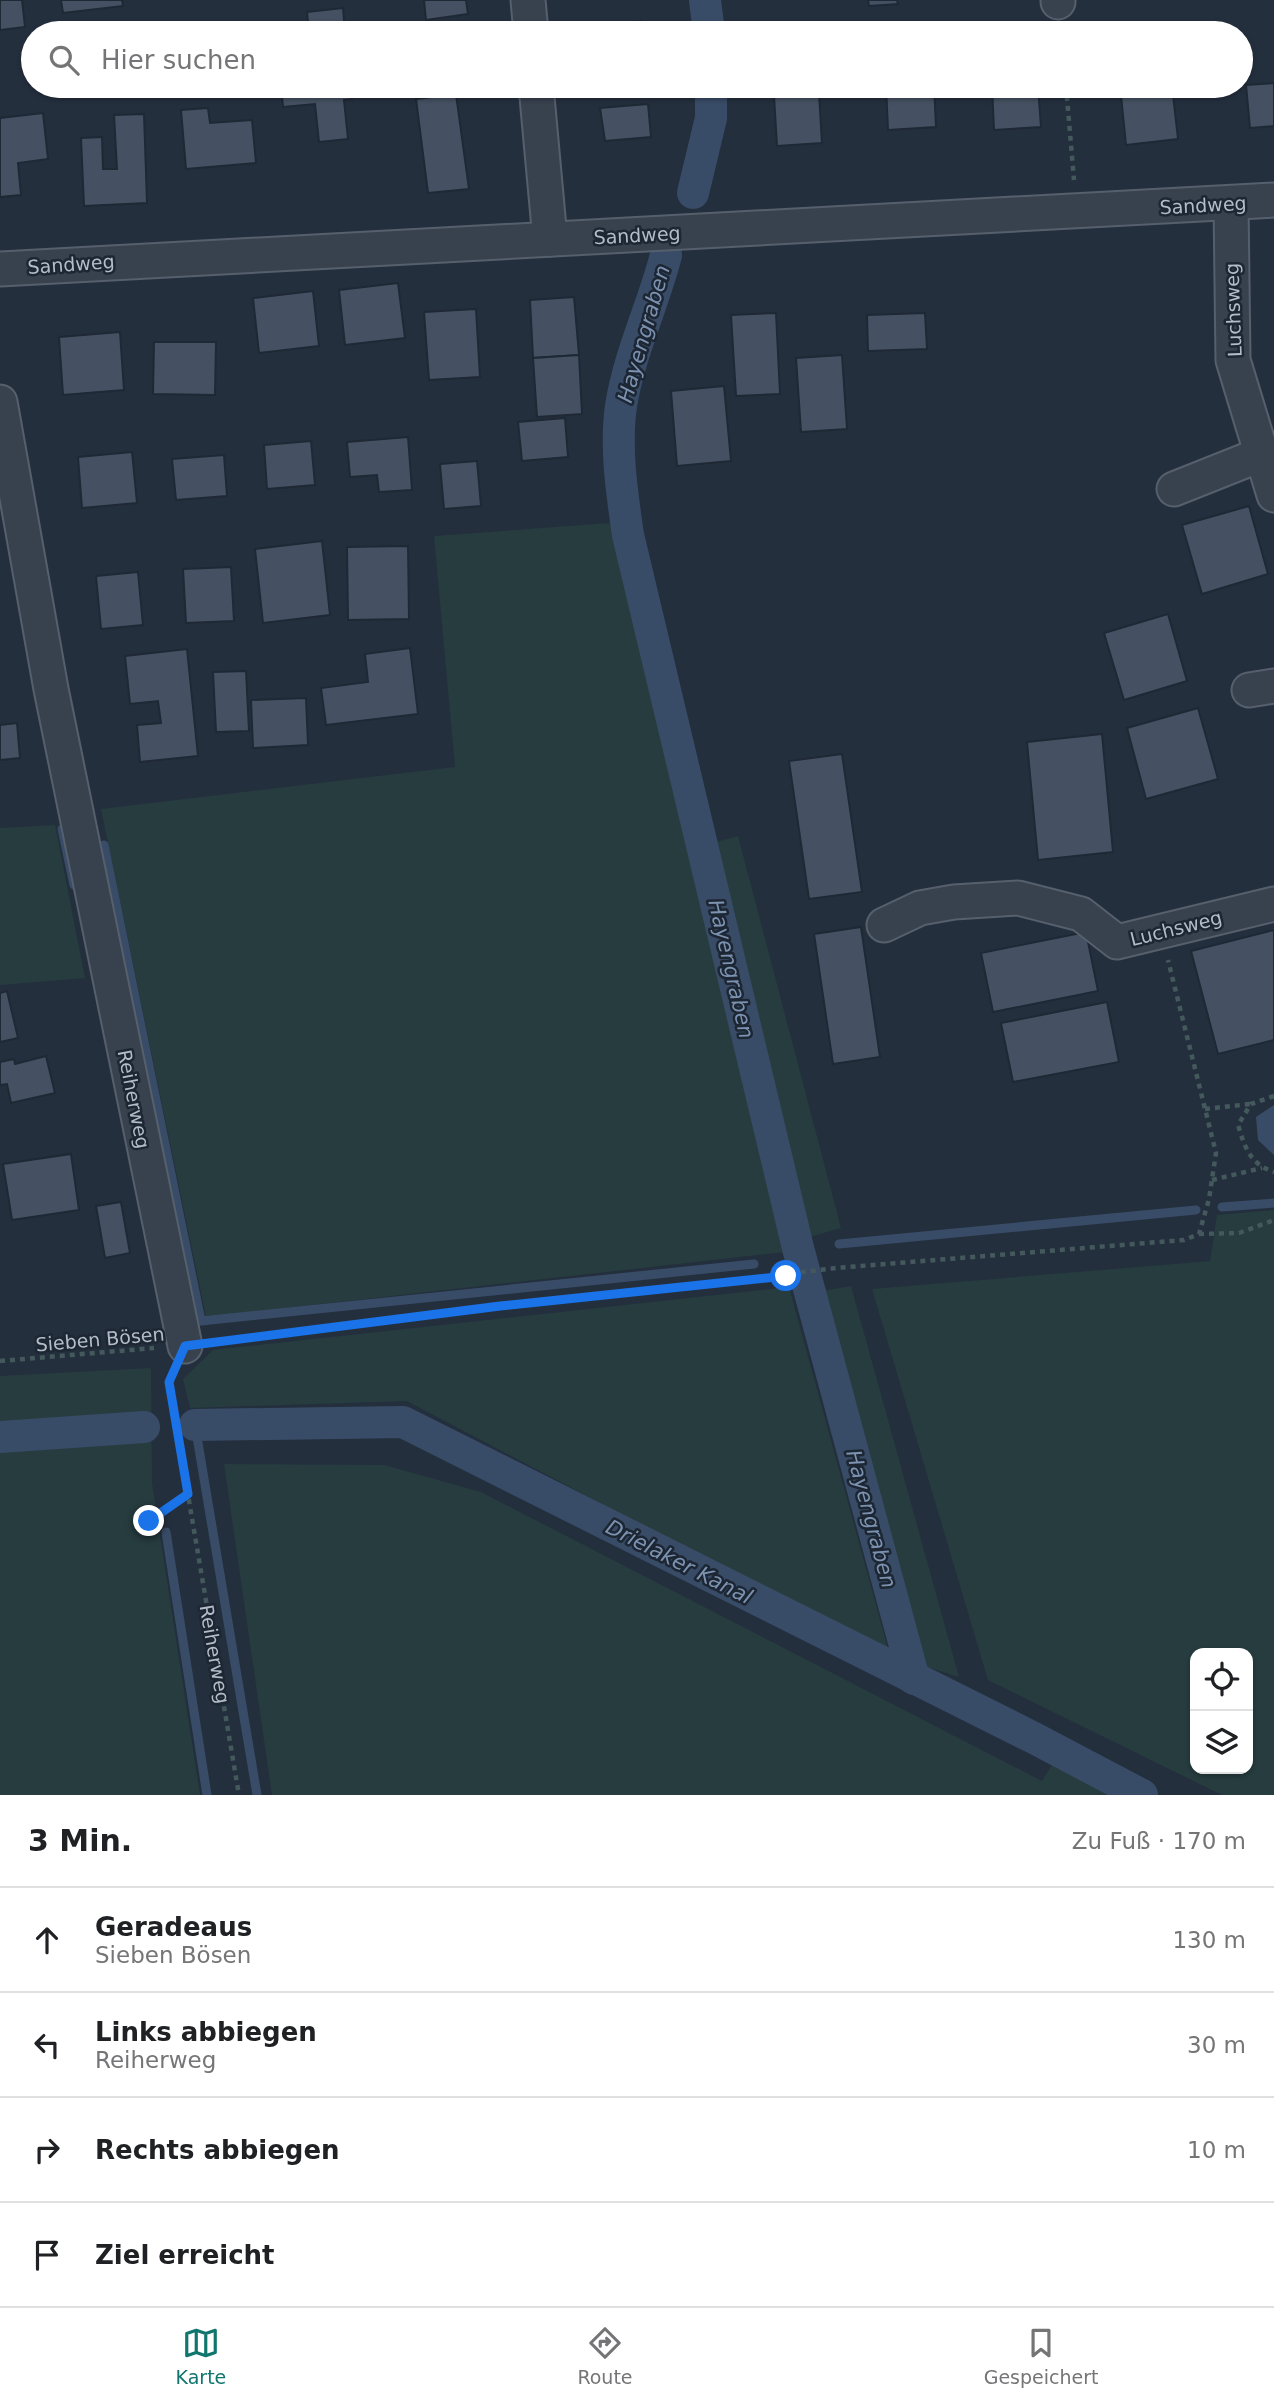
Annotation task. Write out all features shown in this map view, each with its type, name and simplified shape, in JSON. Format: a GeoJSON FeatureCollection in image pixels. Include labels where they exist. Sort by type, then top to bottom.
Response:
{"type":"FeatureCollection","features":[{"type":"Feature","properties":{"kind":"street"},"geometry":{"type":"LineString","coordinates":[[528,0],[530,21]]}},
{"type":"Feature","properties":{"kind":"street"},"geometry":{"type":"LineString","coordinates":[[537,98],[550,239]]}},
{"type":"Feature","properties":{"kind":"street","name":"Sandweg"},"geometry":{"type":"LineString","coordinates":[[0,269],[1274,200]]}},
{"type":"Feature","properties":{"kind":"street","name":"Luchsweg"},"geometry":{"type":"LineString","coordinates":[[1231,203],[1233,360],[1274,495]]}},
{"type":"Feature","properties":{"kind":"street","name":"Reiherweg"},"geometry":{"type":"LineString","coordinates":[[0,402],[51,689],[185,1346]]}},
{"type":"Feature","properties":{"kind":"street"},"geometry":{"type":"LineString","coordinates":[[1174,489],[1262,454]]}},
{"type":"Feature","properties":{"kind":"street","name":"Luchsweg"},"geometry":{"type":"LineString","coordinates":[[884,925],[920,908],[1018,898],[1082,915],[1117,942],[1274,904]]}},
{"type":"Feature","properties":{"kind":"path"},"geometry":{"type":"LineString","coordinates":[[1067,98],[1077,212]]}},
{"type":"Feature","properties":{"kind":"path"},"geometry":{"type":"LineString","coordinates":[[1161,932],[1216,1153],[1199,1234]]}},
{"type":"Feature","properties":{"kind":"path"},"geometry":{"type":"LineString","coordinates":[[1205,1109],[1251,1104],[1274,1096]]}},
{"type":"Feature","properties":{"kind":"path"},"geometry":{"type":"LineString","coordinates":[[1251,1104],[1238,1125],[1247,1154],[1263,1168],[1274,1172]]}},
{"type":"Feature","properties":{"kind":"path"},"geometry":{"type":"LineString","coordinates":[[1212,1180],[1263,1168]]}},
{"type":"Feature","properties":{"kind":"path","name":"Sieben Bösen"},"geometry":{"type":"LineString","coordinates":[[0,1361],[185,1346],[836,1268],[1184,1240],[1199,1234],[1239,1233],[1274,1220]]}},
{"type":"Feature","properties":{"kind":"path","name":"Reiherweg"},"geometry":{"type":"LineString","coordinates":[[185,1346],[169,1382],[239,1795]]}},
{"type":"Feature","properties":{"kind":"path"},"geometry":{"type":"LineString","coordinates":[[149,1521],[188,1494]]}},
{"type":"Feature","properties":{"kind":"green space"},"geometry":{"type":"Polygon","coordinates":[[[610,523],[667,727],[785,1252],[206,1317],[101,809],[455,767],[434,536],[610,523]]]}},
{"type":"Feature","properties":{"kind":"green space"},"geometry":{"type":"Polygon","coordinates":[[[55,825],[85,978],[0,985],[0,828],[55,825]]]}},
{"type":"Feature","properties":{"kind":"green space"},"geometry":{"type":"Polygon","coordinates":[[[738,836],[841,1228],[806,1238],[712,843],[738,836]]]}},
{"type":"Feature","properties":{"kind":"green space"},"geometry":{"type":"Polygon","coordinates":[[[1274,1210],[1274,1795],[1222,1795],[988,1680],[872,1289],[1210,1261],[1217,1215],[1274,1210]]]}},
{"type":"Feature","properties":{"kind":"green space"},"geometry":{"type":"Polygon","coordinates":[[[851,1286],[959,1677],[924,1666],[912,1637],[817,1292],[851,1286]]]}},
{"type":"Feature","properties":{"kind":"green space"},"geometry":{"type":"Polygon","coordinates":[[[789,1287],[890,1656],[407,1401],[190,1408],[183,1379],[213,1350],[789,1287]]]}},
{"type":"Feature","properties":{"kind":"green space"},"geometry":{"type":"Polygon","coordinates":[[[151,1368],[152,1483],[200,1795],[0,1795],[0,1376],[151,1368]]]}},
{"type":"Feature","properties":{"kind":"green space"},"geometry":{"type":"Polygon","coordinates":[[[224,1464],[384,1465],[481,1492],[1042,1781],[1055,1760],[1121,1795],[272,1795],[224,1464]]]}},
{"type":"Feature","properties":{"kind":"water"},"geometry":{"type":"Polygon","coordinates":[[[1274,1105],[1274,1155],[1258,1140],[1256,1117],[1274,1105]]]}},
{"type":"Feature","properties":{"kind":"building"},"geometry":{"type":"Polygon","coordinates":[[[0,0],[22,0],[24,21],[21,21],[21,27],[0,30],[0,0]]]}},
{"type":"Feature","properties":{"kind":"building"},"geometry":{"type":"Polygon","coordinates":[[[61,0],[122,0],[123,6],[63,13],[61,0]]]}},
{"type":"Feature","properties":{"kind":"building"},"geometry":{"type":"Polygon","coordinates":[[[424,0],[466,0],[468,14],[426,20],[424,0]]]}},
{"type":"Feature","properties":{"kind":"building"},"geometry":{"type":"Polygon","coordinates":[[[868,0],[897,0],[898,4],[869,6],[868,0]]]}},
{"type":"Feature","properties":{"kind":"building"},"geometry":{"type":"Polygon","coordinates":[[[343,8],[344,21],[308,21],[307,12],[343,8]]]}},
{"type":"Feature","properties":{"kind":"building"},"geometry":{"type":"Polygon","coordinates":[[[1274,83],[1274,126],[1250,128],[1247,98],[1253,98],[1253,84],[1274,83]]]}},
{"type":"Feature","properties":{"kind":"building"},"geometry":{"type":"Polygon","coordinates":[[[282,98],[352,98],[344,100],[348,139],[319,142],[315,104],[283,107],[282,98]]]}},
{"type":"Feature","properties":{"kind":"building"},"geometry":{"type":"Polygon","coordinates":[[[457,98],[469,189],[428,193],[416,99],[457,98]]]}},
{"type":"Feature","properties":{"kind":"building"},"geometry":{"type":"Polygon","coordinates":[[[774,98],[819,98],[822,143],[777,146],[774,98]]]}},
{"type":"Feature","properties":{"kind":"building"},"geometry":{"type":"Polygon","coordinates":[[[887,98],[935,98],[936,127],[888,130],[887,98]]]}},
{"type":"Feature","properties":{"kind":"building"},"geometry":{"type":"Polygon","coordinates":[[[993,98],[1039,98],[1041,127],[994,130],[993,98]]]}},
{"type":"Feature","properties":{"kind":"building"},"geometry":{"type":"Polygon","coordinates":[[[1121,98],[1173,98],[1178,139],[1126,145],[1121,98]]]}},
{"type":"Feature","properties":{"kind":"building"},"geometry":{"type":"Polygon","coordinates":[[[648,104],[651,137],[605,141],[600,108],[648,104]]]}},
{"type":"Feature","properties":{"kind":"building"},"geometry":{"type":"Polygon","coordinates":[[[208,108],[210,123],[252,120],[256,163],[186,169],[181,110],[208,108]]]}},
{"type":"Feature","properties":{"kind":"building"},"geometry":{"type":"Polygon","coordinates":[[[43,113],[48,159],[18,163],[21,195],[0,197],[0,118],[43,113]]]}},
{"type":"Feature","properties":{"kind":"building"},"geometry":{"type":"Polygon","coordinates":[[[144,114],[147,203],[84,206],[81,138],[102,137],[103,169],[117,169],[114,115],[144,114]]]}},
{"type":"Feature","properties":{"kind":"building"},"geometry":{"type":"Polygon","coordinates":[[[398,283],[405,338],[345,345],[339,290],[398,283]]]}},
{"type":"Feature","properties":{"kind":"building"},"geometry":{"type":"Polygon","coordinates":[[[313,291],[319,346],[259,353],[253,298],[313,291]]]}},
{"type":"Feature","properties":{"kind":"building"},"geometry":{"type":"Polygon","coordinates":[[[574,297],[579,355],[533,358],[530,300],[574,297]]]}},
{"type":"Feature","properties":{"kind":"building"},"geometry":{"type":"Polygon","coordinates":[[[476,309],[480,377],[429,380],[424,312],[476,309]]]}},
{"type":"Feature","properties":{"kind":"building"},"geometry":{"type":"Polygon","coordinates":[[[776,313],[780,394],[736,396],[731,315],[776,313]]]}},
{"type":"Feature","properties":{"kind":"building"},"geometry":{"type":"Polygon","coordinates":[[[925,313],[927,349],[868,351],[867,315],[925,313]]]}},
{"type":"Feature","properties":{"kind":"building"},"geometry":{"type":"Polygon","coordinates":[[[120,332],[124,390],[63,395],[59,337],[120,332]]]}},
{"type":"Feature","properties":{"kind":"building"},"geometry":{"type":"Polygon","coordinates":[[[154,342],[216,342],[215,395],[153,394],[154,342]]]}},
{"type":"Feature","properties":{"kind":"building"},"geometry":{"type":"Polygon","coordinates":[[[579,355],[582,414],[537,417],[533,358],[579,355]]]}},
{"type":"Feature","properties":{"kind":"building"},"geometry":{"type":"Polygon","coordinates":[[[842,355],[847,429],[801,432],[796,358],[842,355]]]}},
{"type":"Feature","properties":{"kind":"building"},"geometry":{"type":"Polygon","coordinates":[[[724,386],[731,461],[677,466],[671,391],[724,386]]]}},
{"type":"Feature","properties":{"kind":"building"},"geometry":{"type":"Polygon","coordinates":[[[565,418],[568,457],[522,461],[518,422],[565,418]]]}},
{"type":"Feature","properties":{"kind":"building"},"geometry":{"type":"Polygon","coordinates":[[[408,437],[412,490],[379,492],[377,475],[350,477],[347,442],[408,437]]]}},
{"type":"Feature","properties":{"kind":"building"},"geometry":{"type":"Polygon","coordinates":[[[311,441],[315,485],[267,489],[264,445],[311,441]]]}},
{"type":"Feature","properties":{"kind":"building"},"geometry":{"type":"Polygon","coordinates":[[[132,452],[137,503],[82,508],[78,457],[132,452]]]}},
{"type":"Feature","properties":{"kind":"building"},"geometry":{"type":"Polygon","coordinates":[[[224,455],[227,496],[176,500],[172,459],[224,455]]]}},
{"type":"Feature","properties":{"kind":"building"},"geometry":{"type":"Polygon","coordinates":[[[477,461],[481,506],[444,509],[440,464],[477,461]]]}},
{"type":"Feature","properties":{"kind":"building"},"geometry":{"type":"Polygon","coordinates":[[[1249,506],[1268,574],[1202,594],[1182,525],[1249,506]]]}},
{"type":"Feature","properties":{"kind":"building"},"geometry":{"type":"Polygon","coordinates":[[[322,541],[330,615],[263,623],[255,549],[322,541]]]}},
{"type":"Feature","properties":{"kind":"building"},"geometry":{"type":"Polygon","coordinates":[[[408,546],[409,619],[348,620],[347,547],[408,546]]]}},
{"type":"Feature","properties":{"kind":"building"},"geometry":{"type":"Polygon","coordinates":[[[231,567],[234,621],[186,623],[183,569],[231,567]]]}},
{"type":"Feature","properties":{"kind":"building"},"geometry":{"type":"Polygon","coordinates":[[[138,572],[143,625],[101,629],[96,576],[138,572]]]}},
{"type":"Feature","properties":{"kind":"building"},"geometry":{"type":"Polygon","coordinates":[[[1168,614],[1187,681],[1124,700],[1104,633],[1168,614]]]}},
{"type":"Feature","properties":{"kind":"building"},"geometry":{"type":"Polygon","coordinates":[[[410,648],[418,714],[326,725],[321,688],[368,682],[365,654],[410,648]]]}},
{"type":"Feature","properties":{"kind":"building"},"geometry":{"type":"Polygon","coordinates":[[[187,649],[198,756],[140,762],[137,725],[161,723],[158,701],[130,704],[125,656],[187,649]]]}},
{"type":"Feature","properties":{"kind":"building"},"geometry":{"type":"Polygon","coordinates":[[[246,671],[249,731],[216,732],[213,672],[246,671]]]}},
{"type":"Feature","properties":{"kind":"building"},"geometry":{"type":"Polygon","coordinates":[[[306,698],[308,745],[253,748],[251,700],[306,698]]]}},
{"type":"Feature","properties":{"kind":"building"},"geometry":{"type":"Polygon","coordinates":[[[1198,708],[1218,779],[1146,799],[1127,728],[1198,708]]]}},
{"type":"Feature","properties":{"kind":"building"},"geometry":{"type":"Polygon","coordinates":[[[17,723],[20,758],[0,760],[0,725],[17,723]]]}},
{"type":"Feature","properties":{"kind":"building"},"geometry":{"type":"Polygon","coordinates":[[[1102,734],[1113,852],[1038,860],[1027,742],[1102,734]]]}},
{"type":"Feature","properties":{"kind":"building"},"geometry":{"type":"Polygon","coordinates":[[[842,754],[862,892],[809,899],[789,761],[842,754]]]}},
{"type":"Feature","properties":{"kind":"building"},"geometry":{"type":"Polygon","coordinates":[[[861,927],[880,1057],[833,1064],[814,934],[861,927]]]}},
{"type":"Feature","properties":{"kind":"building"},"geometry":{"type":"Polygon","coordinates":[[[1274,930],[1274,1040],[1218,1054],[1191,951],[1274,930]]]}},
{"type":"Feature","properties":{"kind":"building"},"geometry":{"type":"Polygon","coordinates":[[[1086,932],[1098,991],[993,1012],[981,953],[1086,932]]]}},
{"type":"Feature","properties":{"kind":"building"},"geometry":{"type":"Polygon","coordinates":[[[7,991],[18,1038],[0,1042],[0,993],[7,991]]]}},
{"type":"Feature","properties":{"kind":"building"},"geometry":{"type":"Polygon","coordinates":[[[1107,1002],[1119,1062],[1013,1082],[1001,1023],[1107,1002]]]}},
{"type":"Feature","properties":{"kind":"building"},"geometry":{"type":"Polygon","coordinates":[[[46,1056],[55,1093],[11,1103],[7,1084],[0,1085],[0,1062],[14,1059],[15,1064],[46,1056]]]}},
{"type":"Feature","properties":{"kind":"building"},"geometry":{"type":"Polygon","coordinates":[[[71,1154],[79,1210],[12,1220],[3,1164],[71,1154]]]}},
{"type":"Feature","properties":{"kind":"building"},"geometry":{"type":"Polygon","coordinates":[[[121,1202],[130,1253],[105,1258],[96,1206],[121,1202]]]}},
{"type":"Feature","properties":{"kind":"waterway","name":"Hayengraben"},"geometry":{"type":"LineString","coordinates":[[705,0],[708,21]]}},
{"type":"Feature","properties":{"kind":"waterway","name":"Hayengraben"},"geometry":{"type":"LineString","coordinates":[[693,193],[711,118],[711,98]]}},
{"type":"Feature","properties":{"kind":"waterway","name":"Hayengraben"},"geometry":{"type":"LineString","coordinates":[[666,255],[630,368],[621,406],[619,454],[628,535],[798,1248],[914,1679]]}},
{"type":"Feature","properties":{"kind":"waterway"},"geometry":{"type":"LineString","coordinates":[[62,829],[74,885]]}},
{"type":"Feature","properties":{"kind":"waterway"},"geometry":{"type":"LineString","coordinates":[[104,845],[201,1321],[754,1264]]}},
{"type":"Feature","properties":{"kind":"waterway"},"geometry":{"type":"LineString","coordinates":[[1222,1207],[1274,1203]]}},
{"type":"Feature","properties":{"kind":"waterway"},"geometry":{"type":"LineString","coordinates":[[839,1244],[1196,1210]]}},
{"type":"Feature","properties":{"kind":"waterway","name":"Drielaker Kanal"},"geometry":{"type":"LineString","coordinates":[[195,1425],[403,1422],[1034,1738],[1142,1795]]}},
{"type":"Feature","properties":{"kind":"waterway"},"geometry":{"type":"LineString","coordinates":[[195,1425],[257,1795]]}},
{"type":"Feature","properties":{"kind":"waterway","name":"Drielaker Kanal"},"geometry":{"type":"LineString","coordinates":[[0,1437],[144,1427]]}},
{"type":"Feature","properties":{"kind":"waterway"},"geometry":{"type":"LineString","coordinates":[[166,1532],[207,1795]]}},
{"type":"Feature","properties":{"kind":"route"},"geometry":{"type":"LineString","coordinates":[[149,1521],[188,1494],[169,1382],[185,1346],[500,1306],[786,1276]]}}]}
